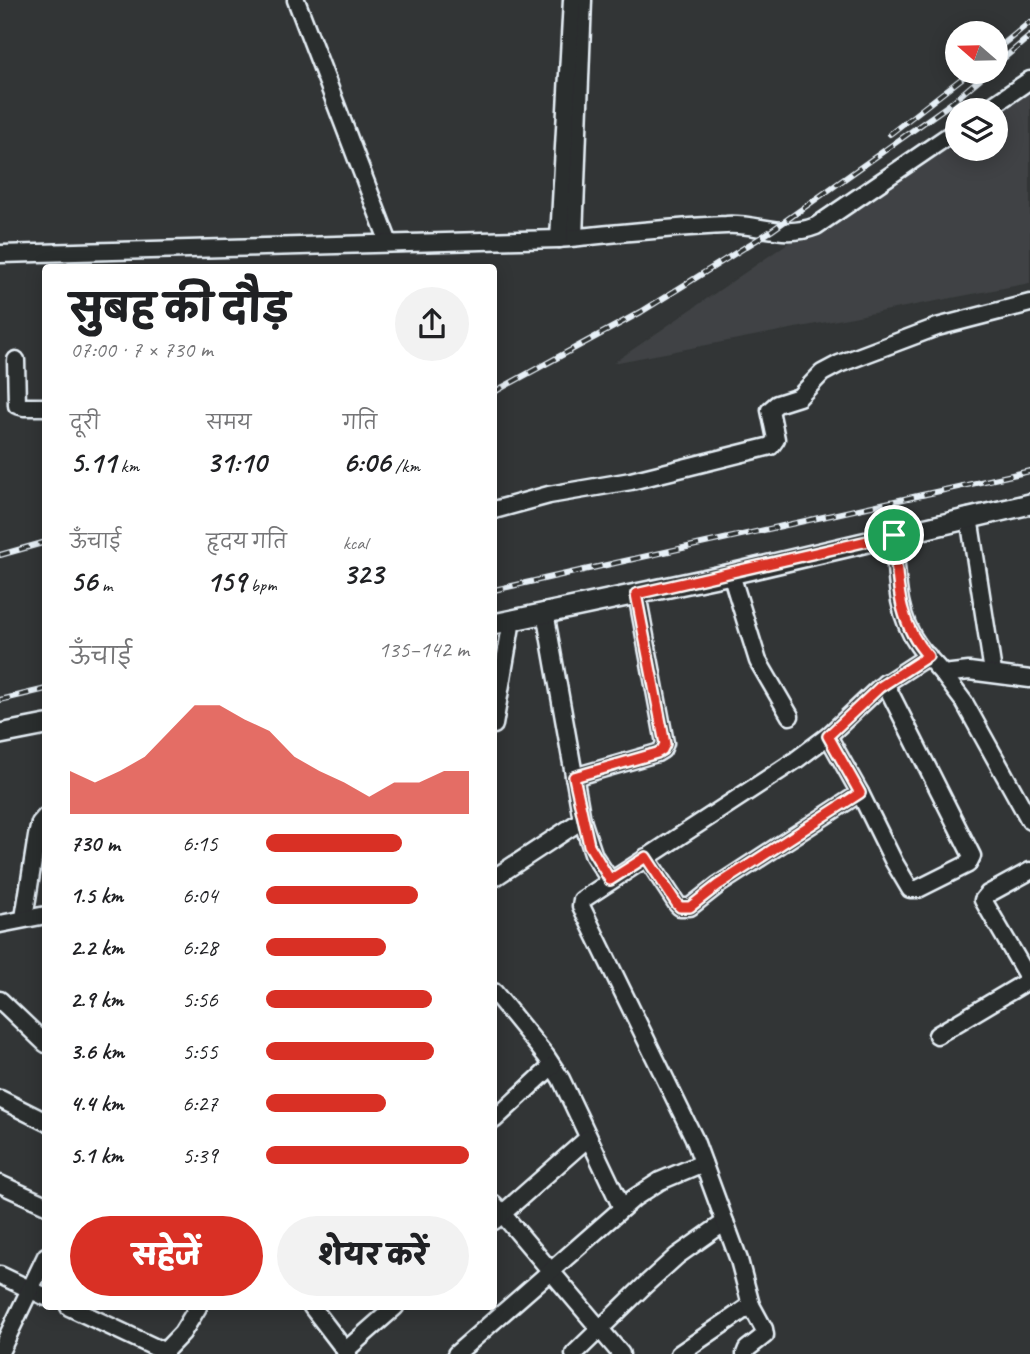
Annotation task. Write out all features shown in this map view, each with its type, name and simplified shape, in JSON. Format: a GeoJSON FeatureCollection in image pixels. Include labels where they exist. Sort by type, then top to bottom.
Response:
{"type":"FeatureCollection","features":[{"type":"Feature","properties":{"kind":"main road"},"geometry":{"type":"LineString","coordinates":[[503,622],[1030,504]]}},
{"type":"Feature","properties":{"kind":"main road"},"geometry":{"type":"LineString","coordinates":[[0,734],[42,725]]}},
{"type":"Feature","properties":{"kind":"street"},"geometry":{"type":"LineString","coordinates":[[296,0],[389,243]]}},
{"type":"Feature","properties":{"kind":"street"},"geometry":{"type":"LineString","coordinates":[[566,238],[572,0]]}},
{"type":"Feature","properties":{"kind":"street"},"geometry":{"type":"LineString","coordinates":[[566,238],[583,0]]}},
{"type":"Feature","properties":{"kind":"street"},"geometry":{"type":"LineString","coordinates":[[1004,98],[1030,80]]}},
{"type":"Feature","properties":{"kind":"street"},"geometry":{"type":"LineString","coordinates":[[0,254],[56,260],[389,243],[566,238],[729,225],[763,227],[785,233],[801,232],[816,226],[945,138]]}},
{"type":"Feature","properties":{"kind":"street"},"geometry":{"type":"LineString","coordinates":[[497,509],[549,495],[631,481],[771,446],[776,439],[770,410],[777,404],[799,397],[822,373],[937,327],[1030,303]]}},
{"type":"Feature","properties":{"kind":"street"},"geometry":{"type":"LineString","coordinates":[[16,360],[17,405],[42,407]]}},
{"type":"Feature","properties":{"kind":"street"},"geometry":{"type":"LineString","coordinates":[[969,517],[993,672]]}},
{"type":"Feature","properties":{"kind":"street"},"geometry":{"type":"LineString","coordinates":[[894,535],[900,606],[906,624],[918,646],[964,702],[1030,821]]}},
{"type":"Feature","properties":{"kind":"street"},"geometry":{"type":"LineString","coordinates":[[731,573],[758,661],[790,716]]}},
{"type":"Feature","properties":{"kind":"street"},"geometry":{"type":"LineString","coordinates":[[574,777],[657,753],[665,744],[636,594]]}},
{"type":"Feature","properties":{"kind":"street"},"geometry":{"type":"LineString","coordinates":[[545,612],[582,820],[594,856],[610,880]]}},
{"type":"Feature","properties":{"kind":"street"},"geometry":{"type":"LineString","coordinates":[[497,686],[503,622]]}},
{"type":"Feature","properties":{"kind":"street"},"geometry":{"type":"LineString","coordinates":[[745,1354],[766,1333],[751,1305],[742,1271],[694,1138],[581,906],[582,900],[796,760],[828,736],[886,683],[928,656]]}},
{"type":"Feature","properties":{"kind":"street"},"geometry":{"type":"LineString","coordinates":[[943,674],[993,672],[1030,679]]}},
{"type":"Feature","properties":{"kind":"street"},"geometry":{"type":"LineString","coordinates":[[828,736],[910,889],[918,889],[971,861],[970,852],[886,683]]}},
{"type":"Feature","properties":{"kind":"street"},"geometry":{"type":"LineString","coordinates":[[646,857],[677,904],[680,907],[690,907],[728,878],[860,793]]}},
{"type":"Feature","properties":{"kind":"street"},"geometry":{"type":"LineString","coordinates":[[497,876],[582,820]]}},
{"type":"Feature","properties":{"kind":"street"},"geometry":{"type":"LineString","coordinates":[[24,918],[37,836],[42,821]]}},
{"type":"Feature","properties":{"kind":"street"},"geometry":{"type":"LineString","coordinates":[[937,1035],[1026,982],[1026,974],[983,900],[988,894],[1030,871]]}},
{"type":"Feature","properties":{"kind":"street"},"geometry":{"type":"LineString","coordinates":[[0,924],[42,916]]}},
{"type":"Feature","properties":{"kind":"street"},"geometry":{"type":"LineString","coordinates":[[497,996],[552,1066],[622,1208]]}},
{"type":"Feature","properties":{"kind":"street"},"geometry":{"type":"LineString","coordinates":[[0,1000],[42,1040]]}},
{"type":"Feature","properties":{"kind":"street"},"geometry":{"type":"LineString","coordinates":[[497,1019],[506,1010]]}},
{"type":"Feature","properties":{"kind":"street"},"geometry":{"type":"LineString","coordinates":[[497,1118],[552,1066]]}},
{"type":"Feature","properties":{"kind":"street"},"geometry":{"type":"LineString","coordinates":[[0,1098],[42,1120]]}},
{"type":"Feature","properties":{"kind":"street"},"geometry":{"type":"LineString","coordinates":[[497,1212],[588,1138]]}},
{"type":"Feature","properties":{"kind":"street"},"geometry":{"type":"LineString","coordinates":[[456,1354],[622,1208],[660,1181],[703,1163]]}},
{"type":"Feature","properties":{"kind":"street"},"geometry":{"type":"LineString","coordinates":[[0,1184],[42,1203]]}},
{"type":"Feature","properties":{"kind":"street"},"geometry":{"type":"LineString","coordinates":[[497,1214],[551,1271],[621,1354]]}},
{"type":"Feature","properties":{"kind":"street"},"geometry":{"type":"LineString","coordinates":[[575,1354],[677,1256],[725,1222]]}},
{"type":"Feature","properties":{"kind":"street"},"geometry":{"type":"LineString","coordinates":[[0,1352],[42,1264]]}},
{"type":"Feature","properties":{"kind":"street"},"geometry":{"type":"LineString","coordinates":[[0,1275],[42,1295]]}},
{"type":"Feature","properties":{"kind":"street"},"geometry":{"type":"LineString","coordinates":[[679,1354],[751,1305]]}},
{"type":"Feature","properties":{"kind":"street"},"geometry":{"type":"LineString","coordinates":[[75,1310],[164,1353],[182,1333],[196,1310]]}},
{"type":"Feature","properties":{"kind":"street"},"geometry":{"type":"LineString","coordinates":[[314,1310],[347,1352],[392,1310]]}},
{"type":"Feature","properties":{"kind":"shaded area"},"geometry":{"type":"Polygon","coordinates":[[[1030,77],[1030,283],[613,363],[945,135],[945,161],[1008,161],[1008,98],[1030,77]]]}},
{"type":"Feature","properties":{"kind":"railway"},"geometry":{"type":"LineString","coordinates":[[1008,40],[1030,22]]}},
{"type":"Feature","properties":{"kind":"railway"},"geometry":{"type":"LineString","coordinates":[[1008,55],[1030,36]]}},
{"type":"Feature","properties":{"kind":"railway"},"geometry":{"type":"LineString","coordinates":[[890,134],[955,84]]}},
{"type":"Feature","properties":{"kind":"railway"},"geometry":{"type":"LineString","coordinates":[[497,390],[641,312],[771,231],[950,104],[974,84]]}},
{"type":"Feature","properties":{"kind":"railway"},"geometry":{"type":"LineString","coordinates":[[497,589],[1030,471]]}},
{"type":"Feature","properties":{"kind":"railway"},"geometry":{"type":"LineString","coordinates":[[0,555],[42,543]]}},
{"type":"Feature","properties":{"kind":"railway"},"geometry":{"type":"LineString","coordinates":[[0,700],[42,690]]}},
{"type":"Feature","properties":{"kind":"route"},"geometry":{"type":"LineString","coordinates":[[894,535],[900,606],[918,646],[928,656],[880,687],[828,736],[860,793],[718,885],[690,907],[684,908],[677,904],[646,857],[610,880],[589,845],[574,777],[657,753],[665,744],[636,594],[894,535]]}}]}
